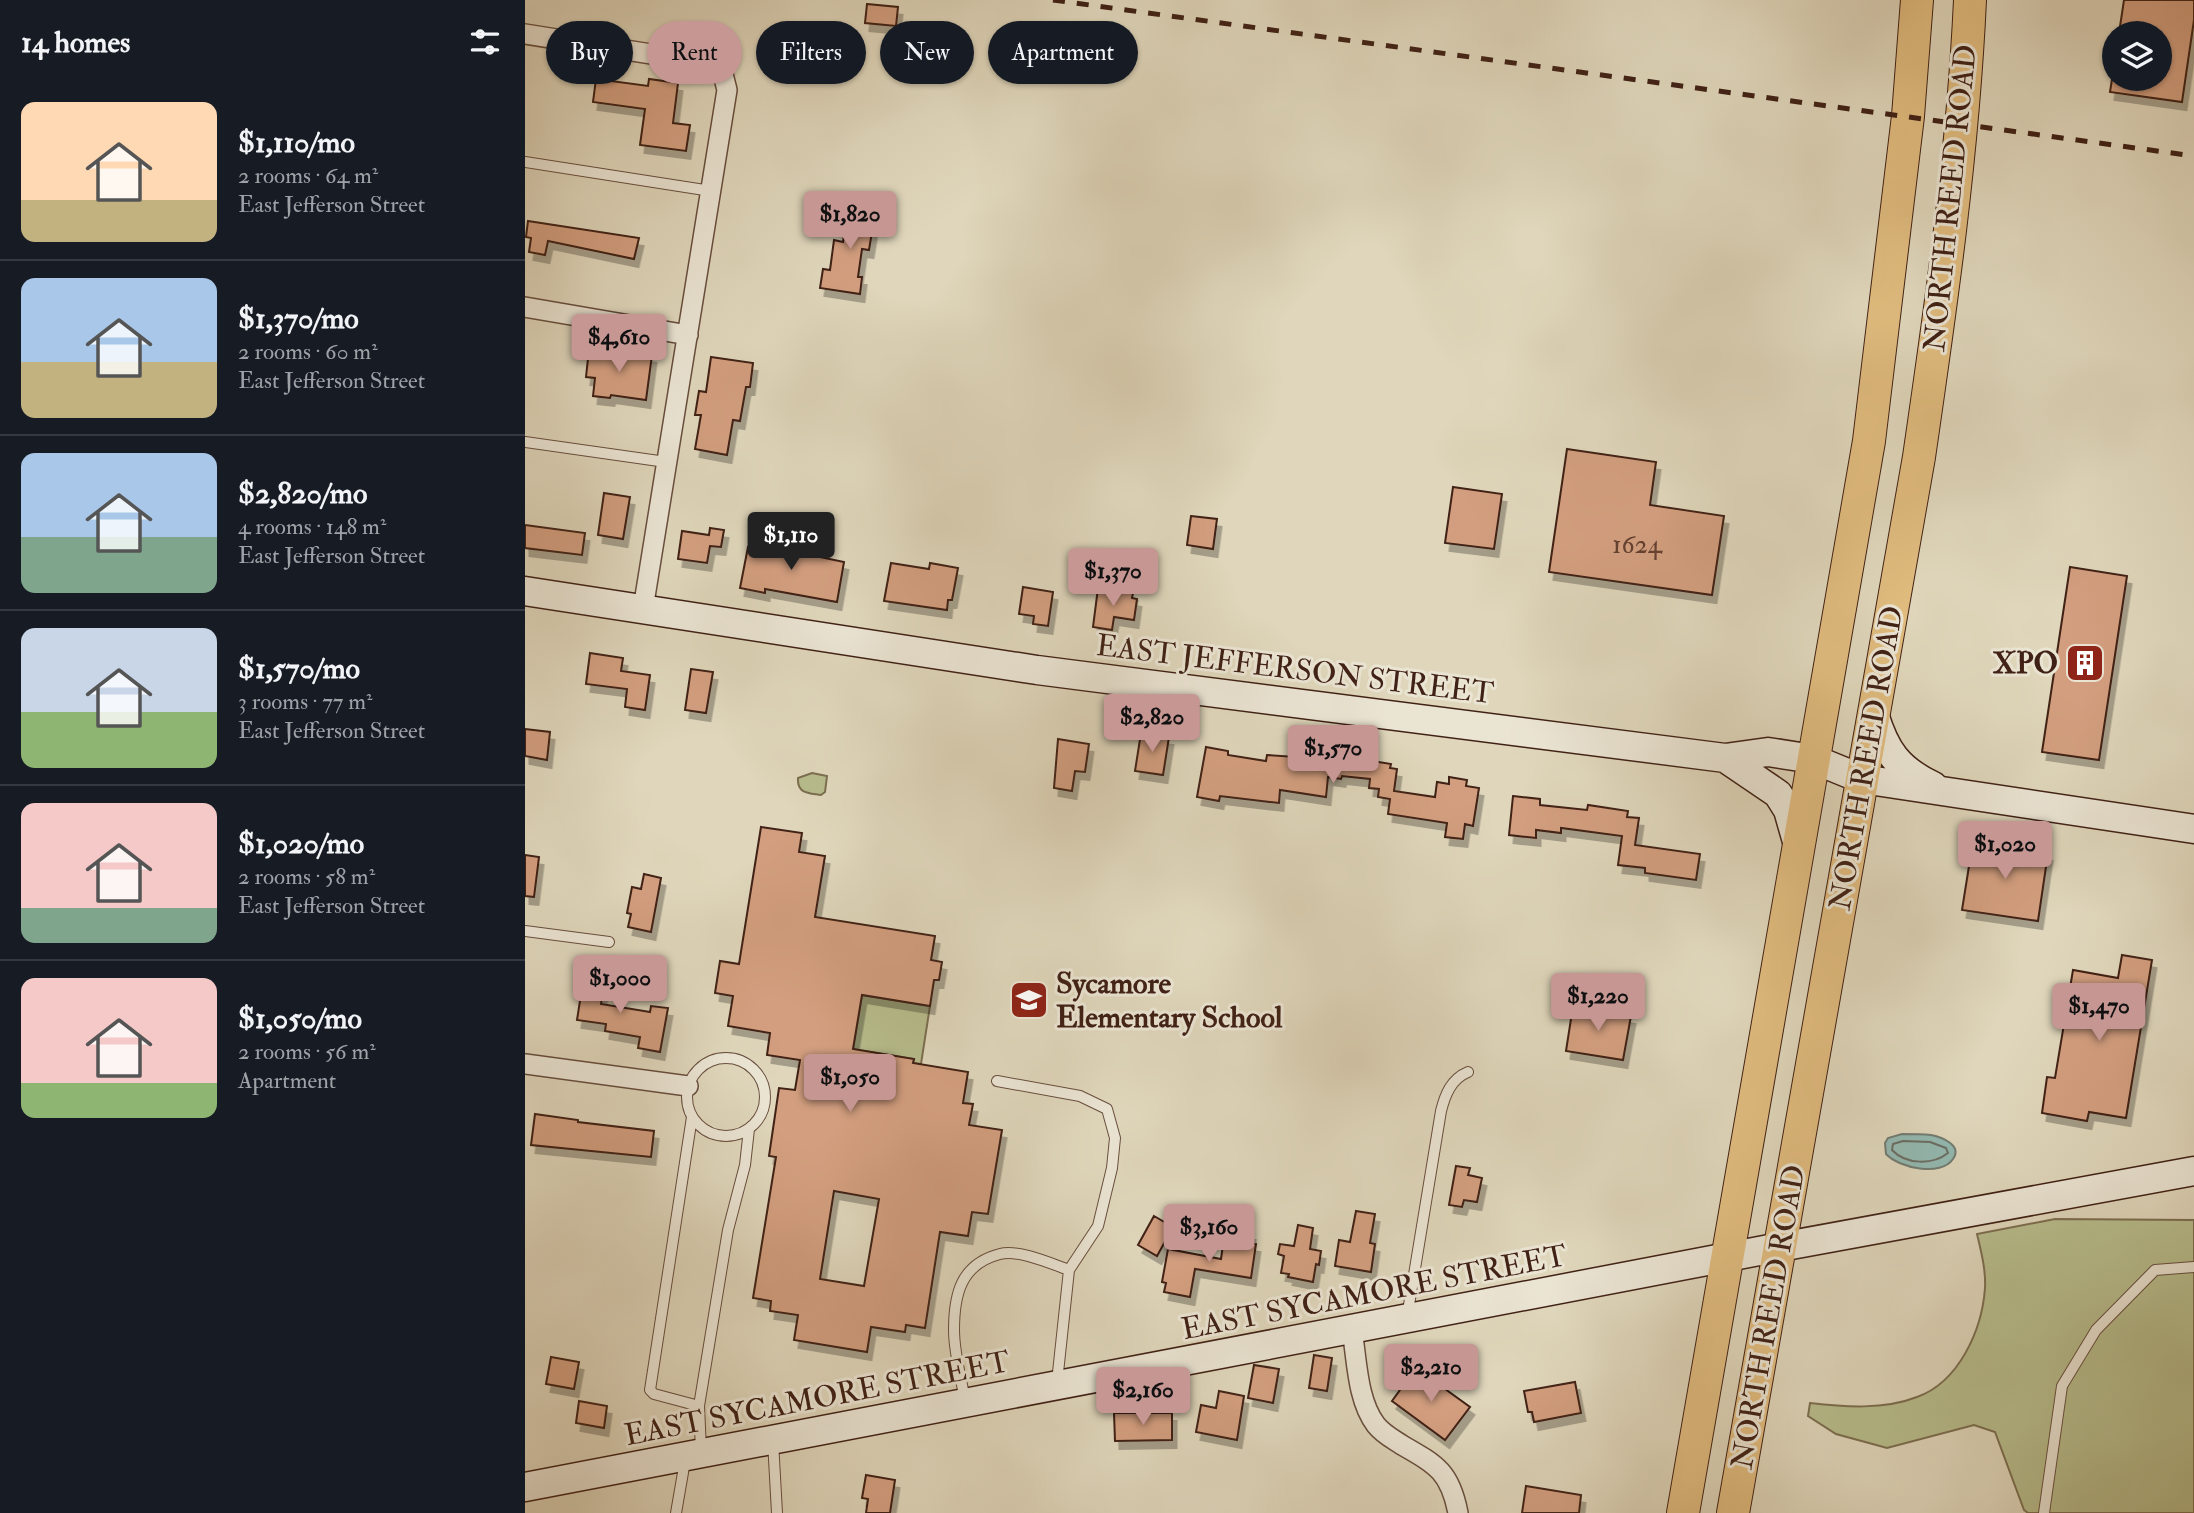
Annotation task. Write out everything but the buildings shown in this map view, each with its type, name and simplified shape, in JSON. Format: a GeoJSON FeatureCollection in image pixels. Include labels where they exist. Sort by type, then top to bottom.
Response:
{"type":"FeatureCollection","features":[{"type":"Feature","properties":{"kind":"main road","name":"NORTH REED ROAD"},"geometry":{"type":"LineString","coordinates":[[1683,1513],[1869,441],[1908,117],[1916,0]]}},
{"type":"Feature","properties":{"kind":"main road","name":"NORTH REED ROAD"},"geometry":{"type":"LineString","coordinates":[[1733,1513],[1919,457],[1942,297],[1961,124],[1970,0]]}},
{"type":"Feature","properties":{"kind":"street"},"geometry":{"type":"LineString","coordinates":[[525,34],[714,64],[722,70],[727,90],[643,609]]}},
{"type":"Feature","properties":{"kind":"street"},"geometry":{"type":"LineString","coordinates":[[525,307],[688,335]]}},
{"type":"Feature","properties":{"kind":"street","name":"EAST JEFFERSON STREET"},"geometry":{"type":"LineString","coordinates":[[525,592],[1037,670],[1725,758],[1768,752],[1813,759],[1862,779],[2194,829]]}},
{"type":"Feature","properties":{"kind":"street","name":"EAST JEFFERSON STREET"},"geometry":{"type":"LineString","coordinates":[[1874,714],[1889,752],[1900,764],[1920,780],[1948,793]]}},
{"type":"Feature","properties":{"kind":"street","name":"EAST JEFFERSON STREET"},"geometry":{"type":"LineString","coordinates":[[1725,758],[1778,794],[1787,810],[1798,845]]}},
{"type":"Feature","properties":{"kind":"street"},"geometry":{"type":"LineString","coordinates":[[525,1064],[688,1086]]}},
{"type":"Feature","properties":{"kind":"street","name":"EAST SYCAMORE STREET"},"geometry":{"type":"LineString","coordinates":[[525,1488],[1780,1247],[2194,1171]]}},
{"type":"Feature","properties":{"kind":"street"},"geometry":{"type":"LineString","coordinates":[[1352,1330],[1367,1410],[1376,1425],[1388,1436],[1433,1463],[1454,1490],[1458,1513]]}},
{"type":"Feature","properties":{"kind":"lane"},"geometry":{"type":"LineString","coordinates":[[525,162],[711,191]]}},
{"type":"Feature","properties":{"kind":"lane"},"geometry":{"type":"LineString","coordinates":[[525,442],[666,462]]}},
{"type":"Feature","properties":{"kind":"lane"},"geometry":{"type":"LineString","coordinates":[[525,930],[609,942]]}},
{"type":"Feature","properties":{"kind":"lane"},"geometry":{"type":"LineString","coordinates":[[692,1117],[700,1127],[711,1134],[724,1137],[738,1135],[759,1119],[764,1107],[762,1081],[754,1070],[743,1062],[730,1058],[704,1065],[694,1074],[688,1086],[687,1097],[692,1117],[650,1390],[654,1394],[699,1406]]}},
{"type":"Feature","properties":{"kind":"lane"},"geometry":{"type":"LineString","coordinates":[[1407,1319],[1441,1111],[1452,1084],[1468,1072]]}},
{"type":"Feature","properties":{"kind":"lane"},"geometry":{"type":"LineString","coordinates":[[997,1081],[1080,1096],[1107,1109],[1115,1138],[1112,1168],[1098,1226],[1069,1270],[1057,1386]]}},
{"type":"Feature","properties":{"kind":"lane"},"geometry":{"type":"LineString","coordinates":[[677,1513],[693,1456],[728,1230],[745,1165],[749,1129]]}},
{"type":"Feature","properties":{"kind":"lane"},"geometry":{"type":"LineString","coordinates":[[965,1404],[954,1332],[957,1291],[971,1268],[1002,1253],[1037,1258],[1069,1270]]}},
{"type":"Feature","properties":{"kind":"lane"},"geometry":{"type":"LineString","coordinates":[[2044,1513],[2062,1386],[2097,1330],[2155,1270],[2194,1267]]}},
{"type":"Feature","properties":{"kind":"lane"},"geometry":{"type":"LineString","coordinates":[[773,1441],[777,1513]]}},
{"type":"Feature","properties":{"kind":"green space"},"geometry":{"type":"Polygon","coordinates":[[[812,773],[827,776],[825,792],[821,795],[805,792],[799,787],[798,778],[812,773]]]}},
{"type":"Feature","properties":{"kind":"green space"},"geometry":{"type":"Polygon","coordinates":[[[862,995],[930,1006],[921,1064],[913,1063],[914,1059],[853,1049],[862,995]]]}},
{"type":"Feature","properties":{"kind":"green space"},"geometry":{"type":"Polygon","coordinates":[[[2055,1219],[2194,1220],[2194,1513],[2028,1513],[2024,1510],[1995,1432],[1974,1425],[1887,1448],[1836,1434],[1808,1416],[1810,1403],[1850,1406],[1891,1404],[1917,1397],[1945,1380],[1966,1353],[1983,1304],[1985,1274],[1977,1234],[2055,1219]]]}},
{"type":"Feature","properties":{"kind":"water"},"geometry":{"type":"Polygon","coordinates":[[[1902,1134],[1931,1135],[1949,1142],[1955,1150],[1953,1159],[1947,1165],[1930,1169],[1900,1163],[1886,1154],[1885,1143],[1888,1138],[1902,1134]]]}},
{"type":"Feature","properties":{"kind":"railway"},"geometry":{"type":"LineString","coordinates":[[1053,0],[2194,156]]}},
{"type":"Feature","properties":{"kind":"place","name":"XPO"},"geometry":{"type":"Point","coordinates":[2085,663]}},
{"type":"Feature","properties":{"kind":"place","name":"Sycamore Elementary School"},"geometry":{"type":"Point","coordinates":[1029,1000]}}]}
